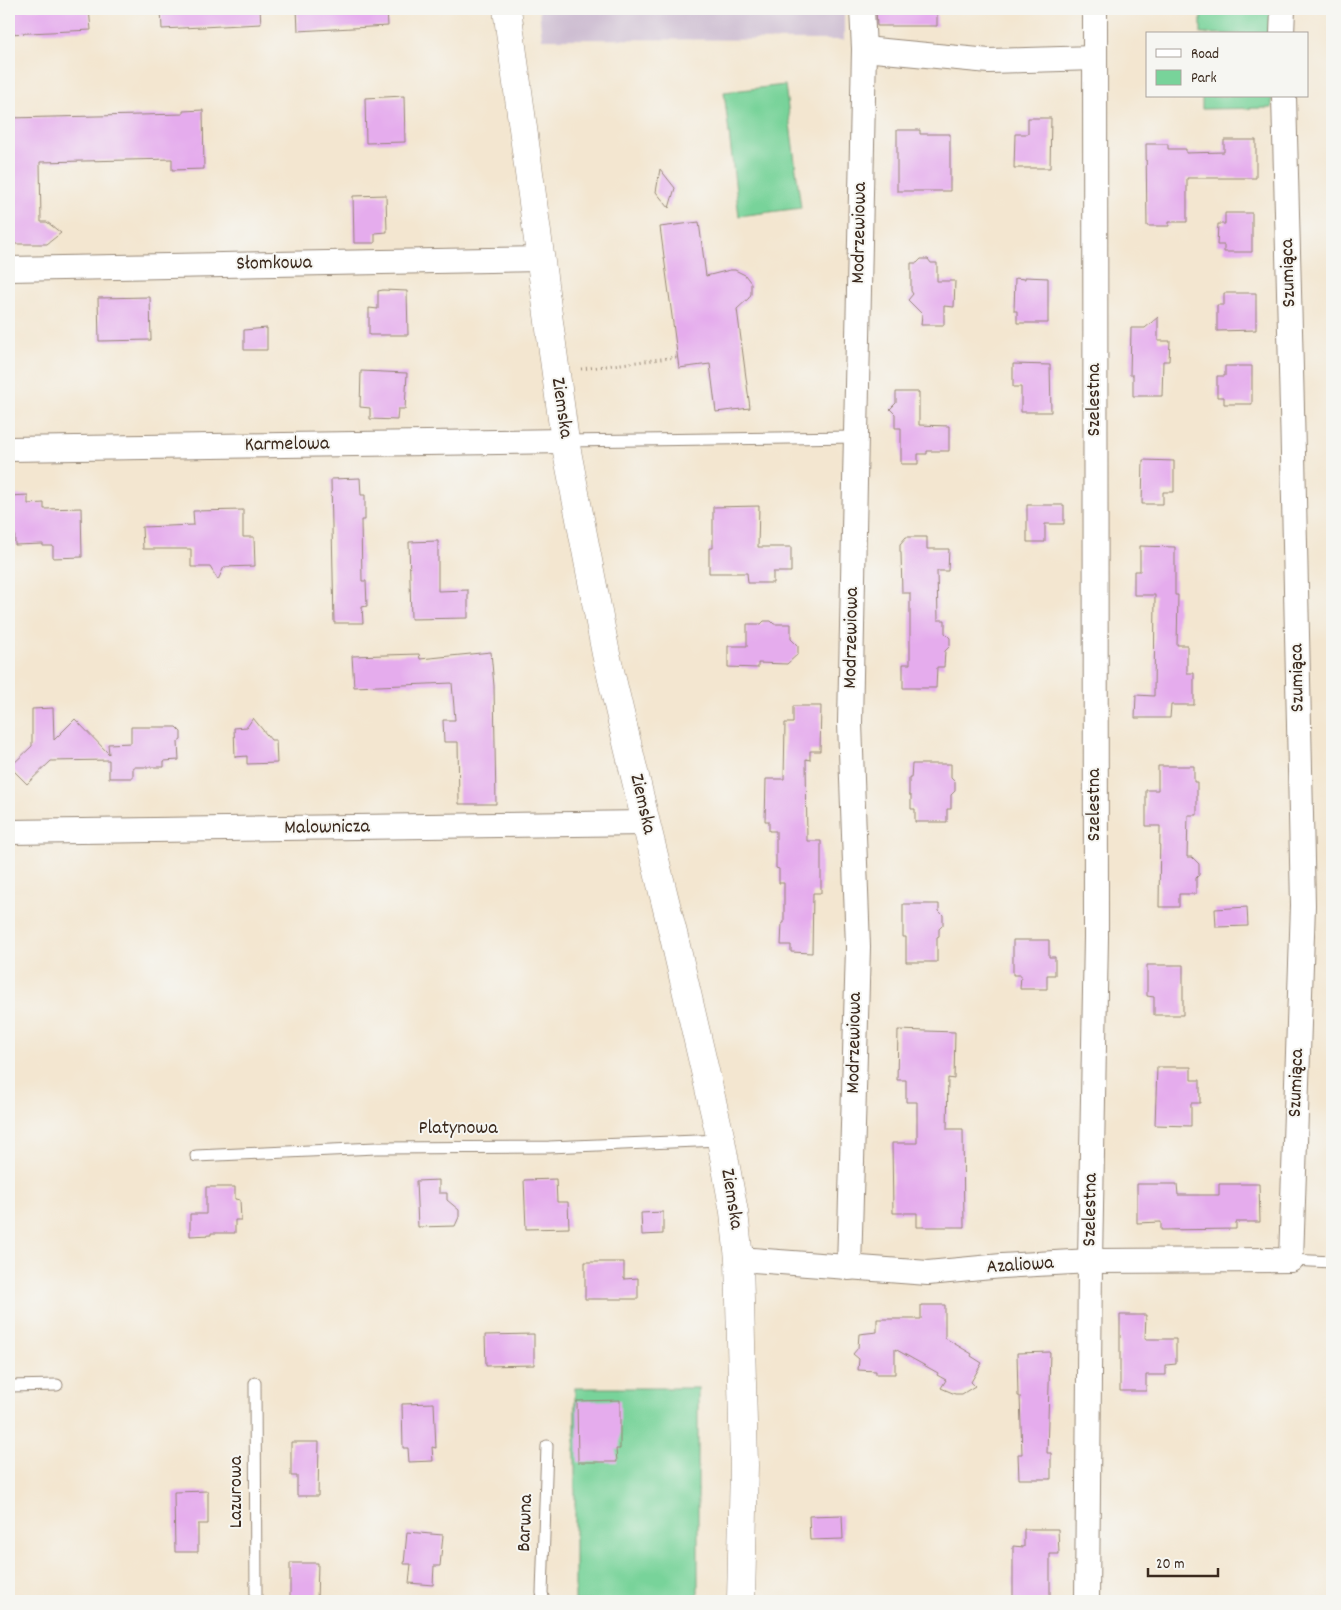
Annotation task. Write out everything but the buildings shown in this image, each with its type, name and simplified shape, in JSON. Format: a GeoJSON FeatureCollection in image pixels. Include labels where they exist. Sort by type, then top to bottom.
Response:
{"type":"FeatureCollection","features":[{"type":"Feature","properties":{"kind":"street","name":"Ziemska"},"geometry":{"type":"LineString","coordinates":[[508,9],[565,441],[606,654],[721,1140],[734,1212],[739,1259],[744,1465],[741,1601]]}},
{"type":"Feature","properties":{"kind":"street","name":"Modrzewiowa"},"geometry":{"type":"LineString","coordinates":[[849,1268],[858,947],[850,723],[864,49],[862,9]]}},
{"type":"Feature","properties":{"kind":"street","name":"Szelestna"},"geometry":{"type":"LineString","coordinates":[[1087,1601],[1090,1261],[1096,937],[1095,9]]}},
{"type":"Feature","properties":{"kind":"street"},"geometry":{"type":"LineString","coordinates":[[1282,9],[1282,32]]}},
{"type":"Feature","properties":{"kind":"street"},"geometry":{"type":"LineString","coordinates":[[864,49],[989,61],[1095,58]]}},
{"type":"Feature","properties":{"kind":"street","name":"Szumiąca"},"geometry":{"type":"LineString","coordinates":[[1284,98],[1303,905],[1291,1260]]}},
{"type":"Feature","properties":{"kind":"street","name":"Słomkowa"},"geometry":{"type":"LineString","coordinates":[[9,269],[540,259]]}},
{"type":"Feature","properties":{"kind":"street","name":"Karmelowa"},"geometry":{"type":"LineString","coordinates":[[9,449],[565,441]]}},
{"type":"Feature","properties":{"kind":"street","name":"Malownicza"},"geometry":{"type":"LineString","coordinates":[[9,832],[646,823]]}},
{"type":"Feature","properties":{"kind":"street","name":"Azaliowa"},"geometry":{"type":"LineString","coordinates":[[739,1259],[928,1273],[1002,1266],[1090,1261],[1291,1260]]}},
{"type":"Feature","properties":{"kind":"lane"},"geometry":{"type":"LineString","coordinates":[[565,441],[856,437]]}},
{"type":"Feature","properties":{"kind":"lane","name":"Platynowa"},"geometry":{"type":"LineString","coordinates":[[196,1156],[376,1148],[549,1147],[721,1140]]}},
{"type":"Feature","properties":{"kind":"lane","name":"Azaliowa"},"geometry":{"type":"LineString","coordinates":[[1291,1260],[1332,1262]]}},
{"type":"Feature","properties":{"kind":"lane","name":"Lazurowa"},"geometry":{"type":"LineString","coordinates":[[255,1383],[256,1601]]}},
{"type":"Feature","properties":{"kind":"lane"},"geometry":{"type":"LineString","coordinates":[[9,1386],[58,1385]]}},
{"type":"Feature","properties":{"kind":"lane","name":"Barwna"},"geometry":{"type":"LineString","coordinates":[[544,1601],[542,1593],[547,1446]]}},
{"type":"Feature","properties":{"kind":"path"},"geometry":{"type":"LineString","coordinates":[[580,369],[677,358]]}},
{"type":"Feature","properties":{"kind":"shaded area"},"geometry":{"type":"Polygon","coordinates":[[[539,9],[844,9],[844,40],[542,39],[539,9]]]}},
{"type":"Feature","properties":{"kind":"green space"},"geometry":{"type":"Polygon","coordinates":[[[1201,9],[1271,9],[1271,32],[1201,32],[1201,9]]]}},
{"type":"Feature","properties":{"kind":"green space"},"geometry":{"type":"Polygon","coordinates":[[[785,85],[801,208],[739,216],[724,92],[785,85]]]}},
{"type":"Feature","properties":{"kind":"green space"},"geometry":{"type":"Polygon","coordinates":[[[1202,98],[1272,98],[1272,108],[1202,109],[1202,98]]]}},
{"type":"Feature","properties":{"kind":"green space"},"geometry":{"type":"Polygon","coordinates":[[[575,1388],[698,1388],[698,1601],[575,1601],[575,1388]]]}}]}
